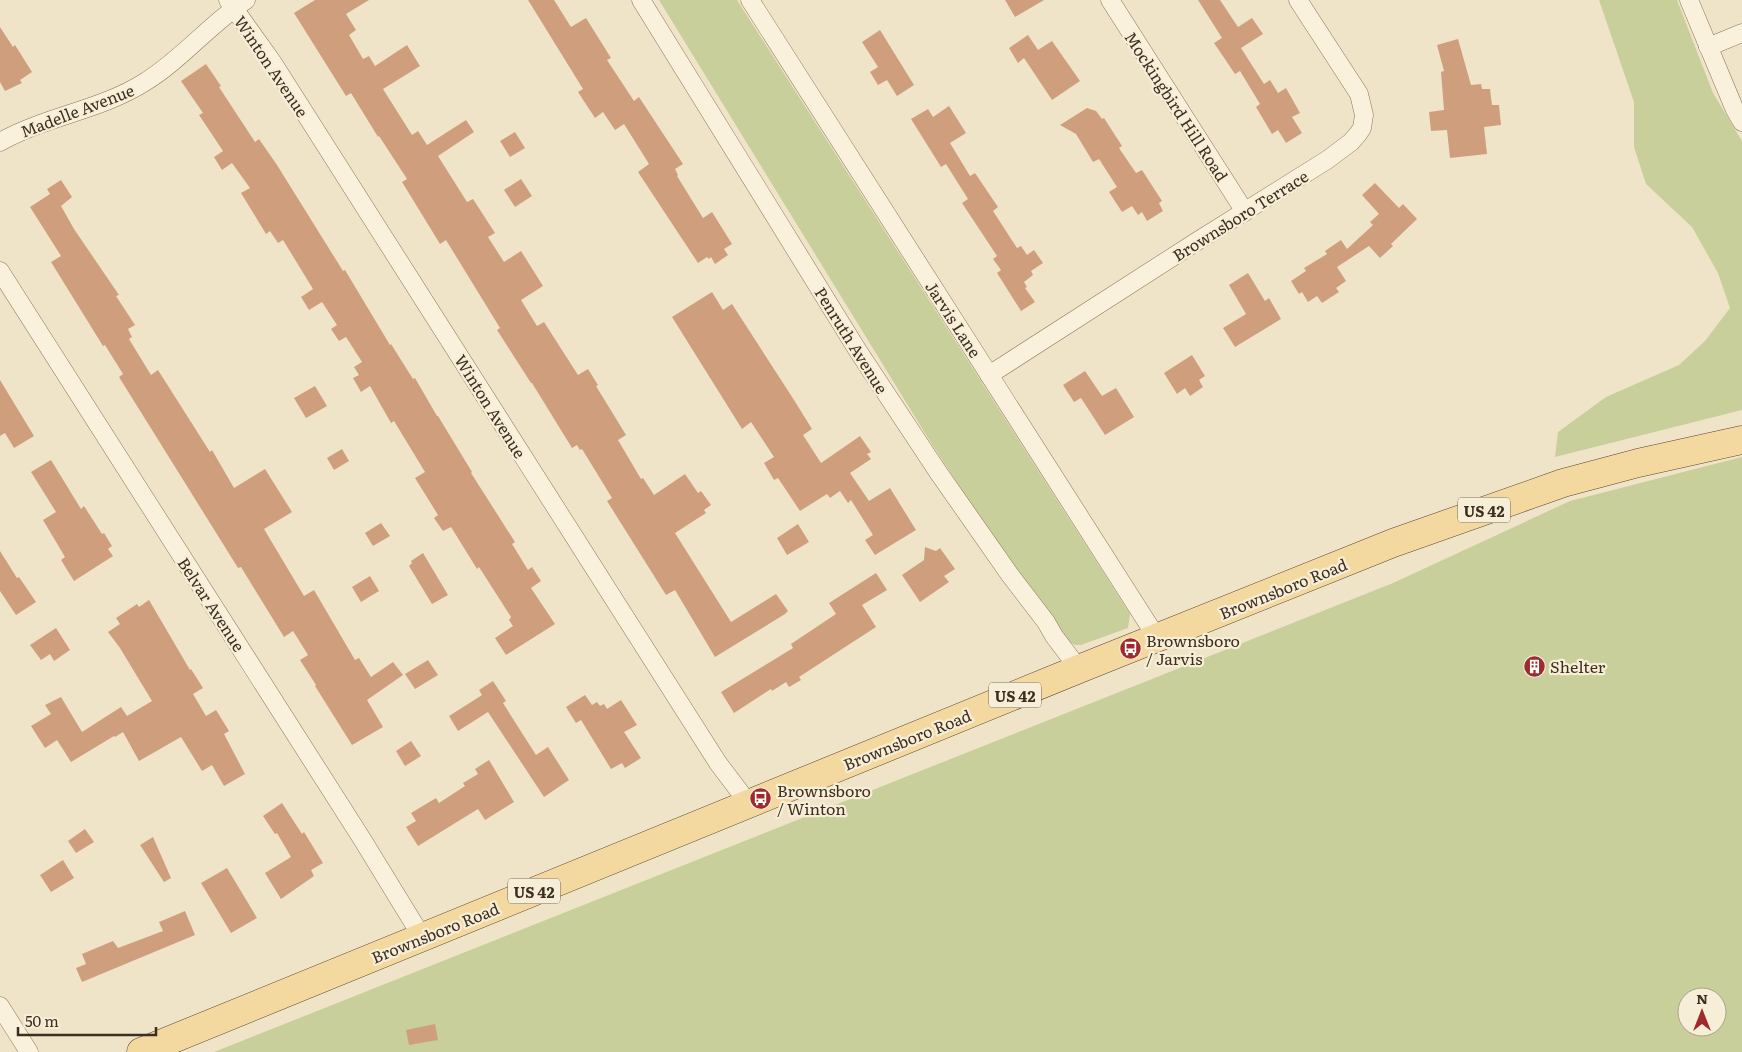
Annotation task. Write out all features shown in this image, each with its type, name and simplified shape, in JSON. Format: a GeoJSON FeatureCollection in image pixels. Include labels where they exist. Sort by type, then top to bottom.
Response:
{"type":"FeatureCollection","features":[{"type":"Feature","properties":{"kind":"main road","name":"Brownsboro Road"},"geometry":{"type":"LineString","coordinates":[[141,1052],[1079,669],[1402,540],[1554,486],[1646,461],[1742,440]]}},
{"type":"Feature","properties":{"kind":"street","name":"Penruth Avenue"},"geometry":{"type":"LineString","coordinates":[[641,0],[880,383],[938,472],[1079,669]]}},
{"type":"Feature","properties":{"kind":"street","name":"Jarvis Lane"},"geometry":{"type":"LineString","coordinates":[[750,0],[1157,638]]}},
{"type":"Feature","properties":{"kind":"street","name":"Mockingbird Hill Road"},"geometry":{"type":"LineString","coordinates":[[1110,0],[1245,212]]}},
{"type":"Feature","properties":{"kind":"street","name":"Brownsboro Terrace"},"geometry":{"type":"LineString","coordinates":[[989,375],[1327,160],[1350,142],[1362,128],[1364,115],[1359,94],[1298,0]]}},
{"type":"Feature","properties":{"kind":"street"},"geometry":{"type":"LineString","coordinates":[[1689,0],[1735,110],[1742,122]]}},
{"type":"Feature","properties":{"kind":"street","name":"Madelle Avenue"},"geometry":{"type":"LineString","coordinates":[[0,142],[50,120],[117,97],[146,82],[186,51],[236,3]]}},
{"type":"Feature","properties":{"kind":"street","name":"Winton Avenue"},"geometry":{"type":"LineString","coordinates":[[236,3],[718,763],[749,804]]}},
{"type":"Feature","properties":{"kind":"street"},"geometry":{"type":"LineString","coordinates":[[1708,47],[1742,32]]}},
{"type":"Feature","properties":{"kind":"street","name":"Belvar Avenue"},"geometry":{"type":"LineString","coordinates":[[0,271],[362,839],[422,937]]}},
{"type":"Feature","properties":{"kind":"street"},"geometry":{"type":"LineString","coordinates":[[0,1006],[29,1052]]}},
{"type":"Feature","properties":{"kind":"green space"},"geometry":{"type":"Polygon","coordinates":[[[659,0],[737,0],[1130,614],[1128,628],[1081,645],[1075,645],[1067,641],[999,548],[928,438],[659,0]]]}},
{"type":"Feature","properties":{"kind":"green space"},"geometry":{"type":"Polygon","coordinates":[[[1599,0],[1677,0],[1713,93],[1742,141],[1742,410],[1555,457],[1558,432],[1606,397],[1679,365],[1705,341],[1730,308],[1718,273],[1692,227],[1646,184],[1634,147],[1634,102],[1599,0]]]}},
{"type":"Feature","properties":{"kind":"green space"},"geometry":{"type":"Polygon","coordinates":[[[1742,457],[1742,1052],[214,1052],[1393,583],[1570,501],[1742,457]]]}},
{"type":"Feature","properties":{"kind":"building"},"geometry":{"type":"Polygon","coordinates":[[[315,0],[369,0],[346,14],[356,30],[349,35],[363,59],[369,56],[375,66],[407,45],[420,66],[383,89],[412,135],[418,131],[427,145],[466,120],[474,132],[438,156],[467,202],[473,199],[495,233],[488,237],[504,262],[521,251],[543,286],[521,300],[537,326],[544,322],[578,375],[588,369],[598,385],[596,386],[626,435],[618,440],[641,479],[643,478],[654,495],[685,474],[698,493],[701,491],[711,505],[704,510],[706,513],[675,533],[731,622],[776,594],[788,611],[785,614],[715,657],[675,590],[666,595],[607,501],[612,498],[582,449],[580,450],[577,445],[572,448],[497,330],[500,328],[446,240],[440,244],[402,182],[407,179],[351,93],[346,96],[294,13],[315,0]]]}},
{"type":"Feature","properties":{"kind":"building"},"geometry":{"type":"Polygon","coordinates":[[[528,0],[554,0],[571,27],[586,18],[611,58],[607,60],[634,101],[639,97],[683,164],[675,169],[677,176],[703,218],[712,212],[732,244],[724,249],[728,255],[715,264],[711,257],[709,259],[707,257],[698,263],[638,172],[649,164],[624,124],[615,130],[603,112],[595,118],[578,92],[583,89],[528,0]]]}},
{"type":"Feature","properties":{"kind":"building"},"geometry":{"type":"Polygon","coordinates":[[[1005,0],[1044,0],[1015,17],[1005,0]]]}},
{"type":"Feature","properties":{"kind":"building"},"geometry":{"type":"Polygon","coordinates":[[[1198,0],[1220,0],[1238,27],[1252,18],[1263,34],[1241,48],[1264,84],[1270,80],[1278,93],[1286,88],[1300,113],[1292,117],[1302,133],[1286,143],[1278,130],[1272,134],[1256,107],[1260,104],[1240,71],[1235,74],[1214,43],[1222,38],[1198,0]]]}},
{"type":"Feature","properties":{"kind":"building"},"geometry":{"type":"Polygon","coordinates":[[[0,27],[13,47],[15,45],[32,72],[20,80],[22,83],[5,91],[0,82],[0,27]]]}},
{"type":"Feature","properties":{"kind":"building"},"geometry":{"type":"Polygon","coordinates":[[[880,30],[914,85],[897,96],[887,80],[878,85],[870,72],[878,67],[862,42],[880,30]]]}},
{"type":"Feature","properties":{"kind":"building"},"geometry":{"type":"Polygon","coordinates":[[[1028,35],[1038,50],[1052,41],[1080,81],[1052,100],[1024,58],[1018,63],[1009,48],[1028,35]]]}},
{"type":"Feature","properties":{"kind":"building"},"geometry":{"type":"Polygon","coordinates":[[[1458,39],[1471,85],[1481,84],[1482,89],[1490,89],[1492,105],[1499,105],[1501,125],[1484,127],[1487,154],[1450,158],[1447,130],[1431,131],[1429,112],[1444,110],[1441,72],[1444,71],[1437,45],[1458,39]]]}},
{"type":"Feature","properties":{"kind":"building"},"geometry":{"type":"Polygon","coordinates":[[[206,64],[255,142],[259,139],[277,165],[343,271],[345,270],[390,345],[413,379],[415,378],[471,473],[515,542],[512,544],[528,570],[532,567],[541,581],[531,588],[555,624],[506,655],[495,638],[513,626],[509,620],[511,617],[479,567],[477,569],[451,527],[443,531],[434,518],[438,515],[415,478],[425,472],[394,421],[391,423],[370,386],[361,392],[353,378],[359,375],[354,367],[362,362],[346,337],[339,341],[331,329],[337,325],[322,302],[309,310],[301,297],[313,289],[283,240],[278,243],[270,231],[266,234],[241,193],[250,188],[232,163],[222,170],[214,157],[223,151],[199,115],[203,113],[181,81],[206,64]]]}},
{"type":"Feature","properties":{"kind":"building"},"geometry":{"type":"Polygon","coordinates":[[[949,106],[966,133],[950,143],[970,176],[975,173],[998,207],[993,211],[1017,248],[1021,246],[1027,255],[1034,250],[1043,263],[1031,271],[1033,275],[1024,282],[1027,287],[1025,288],[1035,302],[1021,311],[997,273],[1001,270],[993,259],[997,256],[962,203],[968,199],[946,164],[941,167],[911,119],[928,109],[933,117],[949,106]]]}},
{"type":"Feature","properties":{"kind":"building"},"geometry":{"type":"Polygon","coordinates":[[[1087,108],[1096,111],[1102,119],[1104,118],[1122,146],[1119,148],[1136,173],[1142,170],[1162,201],[1159,203],[1163,211],[1147,221],[1142,212],[1138,215],[1132,206],[1122,212],[1109,192],[1117,187],[1099,159],[1093,162],[1076,134],[1060,125],[1087,108]]]}},
{"type":"Feature","properties":{"kind":"building"},"geometry":{"type":"Polygon","coordinates":[[[515,132],[525,148],[510,157],[500,141],[515,132]]]}},
{"type":"Feature","properties":{"kind":"building"},"geometry":{"type":"Polygon","coordinates":[[[521,179],[532,196],[515,207],[504,190],[521,179]]]}},
{"type":"Feature","properties":{"kind":"building"},"geometry":{"type":"Polygon","coordinates":[[[61,180],[72,197],[61,206],[74,229],[119,295],[116,296],[135,325],[128,329],[132,337],[129,339],[151,375],[158,370],[210,452],[212,450],[234,488],[265,469],[292,512],[264,529],[304,596],[314,590],[355,660],[359,658],[371,677],[393,662],[403,675],[367,700],[383,727],[352,745],[300,660],[308,655],[293,631],[284,637],[241,567],[238,568],[119,377],[123,374],[105,345],[103,346],[51,262],[61,256],[30,207],[50,194],[47,189],[61,180]]]}},
{"type":"Feature","properties":{"kind":"building"},"geometry":{"type":"Polygon","coordinates":[[[1375,183],[1399,208],[1403,204],[1417,219],[1391,244],[1393,246],[1380,258],[1369,246],[1337,267],[1346,281],[1336,288],[1339,292],[1322,303],[1317,296],[1308,302],[1302,292],[1299,294],[1291,281],[1306,271],[1304,268],[1327,254],[1325,251],[1341,240],[1347,249],[1373,225],[1370,222],[1379,214],[1362,195],[1375,183]]]}},
{"type":"Feature","properties":{"kind":"building"},"geometry":{"type":"Polygon","coordinates":[[[1248,273],[1265,301],[1269,298],[1281,319],[1235,347],[1223,328],[1246,314],[1229,285],[1248,273]]]}},
{"type":"Feature","properties":{"kind":"building"},"geometry":{"type":"Polygon","coordinates":[[[712,292],[723,310],[732,304],[794,400],[812,429],[803,435],[821,463],[860,436],[871,452],[867,454],[871,459],[850,473],[869,501],[890,488],[916,530],[875,555],[865,540],[873,535],[851,500],[848,503],[840,491],[830,498],[827,494],[800,511],[778,478],[774,480],[764,463],[774,457],[751,422],[742,429],[672,317],[712,292]]]}},
{"type":"Feature","properties":{"kind":"building"},"geometry":{"type":"Polygon","coordinates":[[[1192,355],[1205,376],[1199,380],[1203,387],[1190,396],[1185,388],[1177,394],[1164,373],[1192,355]]]}},
{"type":"Feature","properties":{"kind":"building"},"geometry":{"type":"Polygon","coordinates":[[[1085,371],[1102,396],[1116,388],[1134,417],[1105,435],[1081,398],[1074,402],[1063,385],[1085,371]]]}},
{"type":"Feature","properties":{"kind":"building"},"geometry":{"type":"Polygon","coordinates":[[[0,380],[34,436],[14,448],[5,433],[0,436],[0,380]]]}},
{"type":"Feature","properties":{"kind":"building"},"geometry":{"type":"Polygon","coordinates":[[[315,386],[327,406],[306,418],[294,398],[315,386]]]}},
{"type":"Feature","properties":{"kind":"building"},"geometry":{"type":"Polygon","coordinates":[[[342,449],[349,461],[334,470],[327,458],[342,449]]]}},
{"type":"Feature","properties":{"kind":"building"},"geometry":{"type":"Polygon","coordinates":[[[51,460],[81,509],[84,506],[112,546],[108,549],[113,556],[74,581],[61,560],[65,557],[43,520],[56,512],[31,472],[51,460]]]}},
{"type":"Feature","properties":{"kind":"building"},"geometry":{"type":"Polygon","coordinates":[[[381,523],[390,536],[373,546],[365,533],[381,523]]]}},
{"type":"Feature","properties":{"kind":"building"},"geometry":{"type":"Polygon","coordinates":[[[798,524],[809,542],[787,555],[777,538],[798,524]]]}},
{"type":"Feature","properties":{"kind":"building"},"geometry":{"type":"Polygon","coordinates":[[[925,547],[936,551],[940,548],[955,569],[944,576],[949,582],[920,602],[902,575],[924,560],[925,547]]]}},
{"type":"Feature","properties":{"kind":"building"},"geometry":{"type":"Polygon","coordinates":[[[0,551],[17,578],[19,577],[36,602],[16,615],[0,591],[0,551]]]}},
{"type":"Feature","properties":{"kind":"building"},"geometry":{"type":"Polygon","coordinates":[[[423,553],[448,595],[432,604],[409,566],[412,563],[411,561],[423,553]]]}},
{"type":"Feature","properties":{"kind":"building"},"geometry":{"type":"Polygon","coordinates":[[[876,573],[887,590],[862,605],[876,627],[799,677],[801,680],[789,687],[786,682],[772,691],[771,689],[734,713],[721,692],[793,648],[791,644],[836,614],[829,603],[876,573]]]}},
{"type":"Feature","properties":{"kind":"building"},"geometry":{"type":"Polygon","coordinates":[[[370,576],[379,591],[361,602],[352,587],[370,576]]]}},
{"type":"Feature","properties":{"kind":"building"},"geometry":{"type":"Polygon","coordinates":[[[149,600],[190,670],[203,688],[193,694],[206,716],[216,710],[229,731],[224,734],[245,774],[224,786],[212,765],[202,771],[181,737],[139,761],[123,732],[71,762],[57,740],[45,748],[31,726],[51,714],[45,705],[61,697],[82,732],[121,707],[127,716],[152,701],[120,648],[108,632],[120,624],[116,618],[137,604],[139,607],[149,600]]]}},
{"type":"Feature","properties":{"kind":"building"},"geometry":{"type":"Polygon","coordinates":[[[56,628],[70,650],[54,661],[50,654],[41,660],[30,645],[56,628]]]}},
{"type":"Feature","properties":{"kind":"building"},"geometry":{"type":"Polygon","coordinates":[[[428,660],[438,675],[415,689],[405,674],[428,660]]]}},
{"type":"Feature","properties":{"kind":"building"},"geometry":{"type":"Polygon","coordinates":[[[493,681],[506,701],[503,703],[536,755],[548,747],[569,780],[544,797],[488,712],[458,731],[449,716],[482,695],[479,690],[493,681]]]}},
{"type":"Feature","properties":{"kind":"building"},"geometry":{"type":"Polygon","coordinates":[[[585,695],[592,705],[597,702],[600,706],[604,704],[607,709],[621,700],[637,725],[624,732],[641,758],[625,768],[622,763],[611,769],[581,720],[576,723],[566,707],[585,695]]]}},
{"type":"Feature","properties":{"kind":"building"},"geometry":{"type":"Polygon","coordinates":[[[411,741],[421,756],[405,766],[396,751],[411,741]]]}},
{"type":"Feature","properties":{"kind":"building"},"geometry":{"type":"Polygon","coordinates":[[[489,760],[514,802],[485,820],[478,809],[418,846],[406,827],[416,821],[411,813],[436,798],[439,803],[465,786],[463,783],[478,774],[475,769],[489,760]]]}},
{"type":"Feature","properties":{"kind":"building"},"geometry":{"type":"Polygon","coordinates":[[[282,803],[302,834],[304,832],[323,863],[311,870],[314,876],[281,899],[265,873],[291,857],[277,833],[275,834],[263,816],[282,803]]]}},
{"type":"Feature","properties":{"kind":"building"},"geometry":{"type":"Polygon","coordinates":[[[85,829],[94,842],[76,853],[68,841],[85,829]]]}},
{"type":"Feature","properties":{"kind":"building"},"geometry":{"type":"Polygon","coordinates":[[[153,837],[171,878],[164,882],[140,845],[153,837]]]}},
{"type":"Feature","properties":{"kind":"building"},"geometry":{"type":"Polygon","coordinates":[[[63,860],[74,878],[51,892],[40,875],[63,860]]]}},
{"type":"Feature","properties":{"kind":"building"},"geometry":{"type":"Polygon","coordinates":[[[227,868],[257,918],[231,933],[201,883],[227,868]]]}},
{"type":"Feature","properties":{"kind":"building"},"geometry":{"type":"Polygon","coordinates":[[[185,911],[195,935],[82,982],[76,968],[86,964],[82,954],[113,941],[118,948],[163,931],[159,922],[185,911]]]}},
{"type":"Feature","properties":{"kind":"building"},"geometry":{"type":"Polygon","coordinates":[[[435,1024],[438,1040],[409,1045],[406,1030],[435,1024]]]}},
{"type":"Feature","properties":{"kind":"place","name":"Brownsboro / Jarvis"},"geometry":{"type":"Point","coordinates":[1130,649]}},
{"type":"Feature","properties":{"kind":"place","name":"Shelter"},"geometry":{"type":"Point","coordinates":[1534,666]}},
{"type":"Feature","properties":{"kind":"place","name":"Brownsboro / Winton"},"geometry":{"type":"Point","coordinates":[761,799]}}]}
